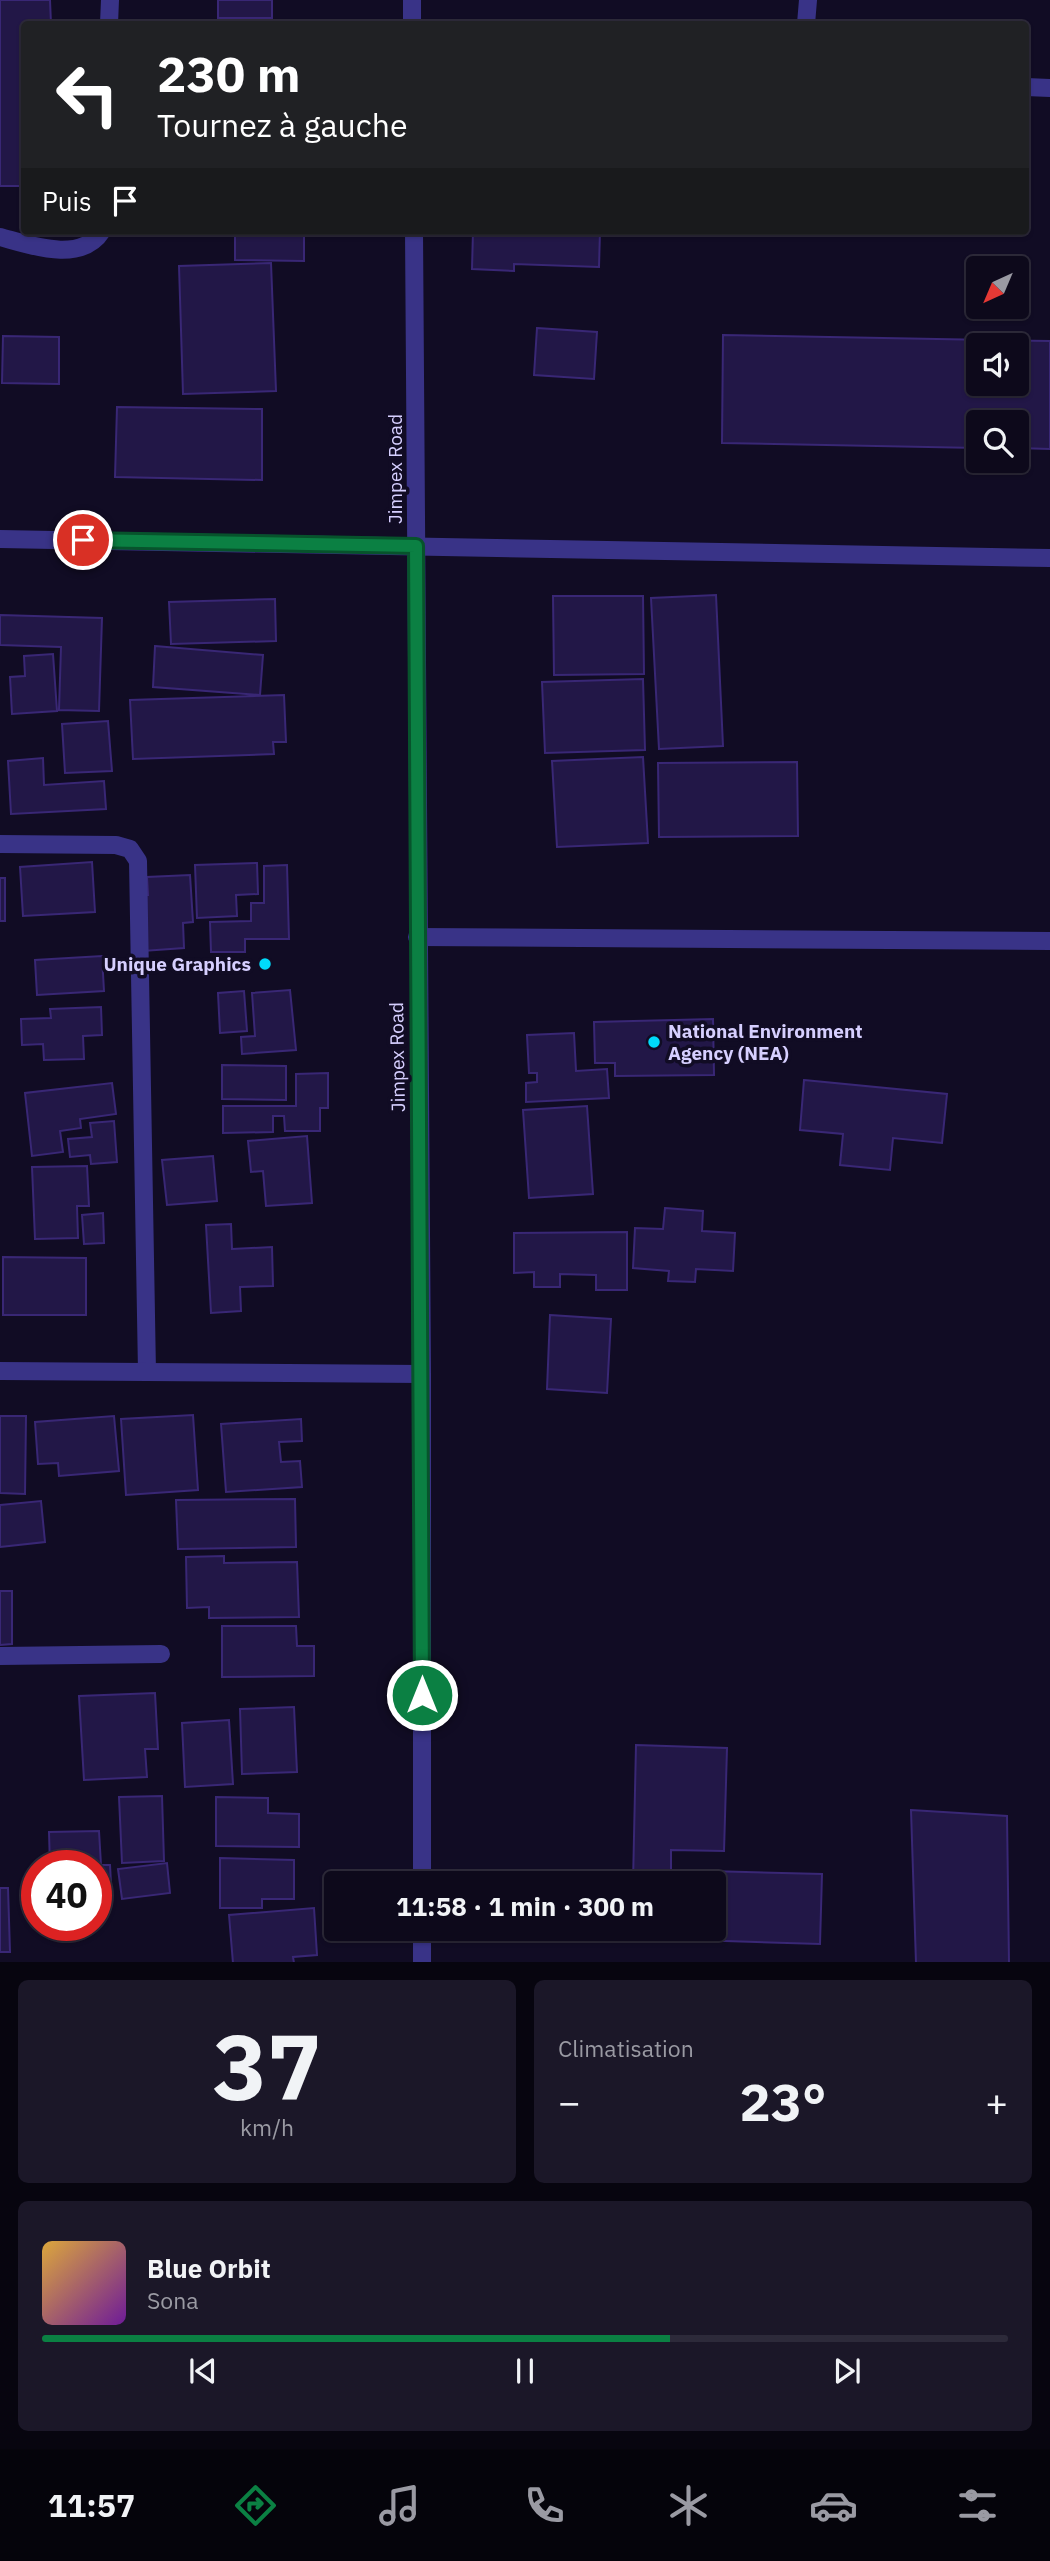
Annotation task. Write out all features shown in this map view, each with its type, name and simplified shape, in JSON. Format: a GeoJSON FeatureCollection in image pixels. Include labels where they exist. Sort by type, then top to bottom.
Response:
{"type":"FeatureCollection","features":[{"type":"Feature","properties":{"kind":"street"},"geometry":{"type":"LineString","coordinates":[[109,21],[110,0]]}},
{"type":"Feature","properties":{"kind":"street"},"geometry":{"type":"LineString","coordinates":[[412,0],[412,21]]}},
{"type":"Feature","properties":{"kind":"street"},"geometry":{"type":"LineString","coordinates":[[806,21],[808,0]]}},
{"type":"Feature","properties":{"kind":"street"},"geometry":{"type":"LineString","coordinates":[[1029,87],[1050,88]]}},
{"type":"Feature","properties":{"kind":"street"},"geometry":{"type":"LineString","coordinates":[[0,237],[42,248],[79,249],[99,235]]}},
{"type":"Feature","properties":{"kind":"street","name":"Jimpex Road"},"geometry":{"type":"LineString","coordinates":[[414,235],[422,1374],[422,1871]]}},
{"type":"Feature","properties":{"kind":"street"},"geometry":{"type":"LineString","coordinates":[[0,539],[1050,558]]}},
{"type":"Feature","properties":{"kind":"street"},"geometry":{"type":"LineString","coordinates":[[0,844],[116,845],[130,849],[138,861],[146,1372]]}},
{"type":"Feature","properties":{"kind":"street"},"geometry":{"type":"LineString","coordinates":[[417,937],[1050,941]]}},
{"type":"Feature","properties":{"kind":"street"},"geometry":{"type":"LineString","coordinates":[[0,1371],[422,1374]]}},
{"type":"Feature","properties":{"kind":"street"},"geometry":{"type":"LineString","coordinates":[[0,1656],[161,1654]]}},
{"type":"Feature","properties":{"kind":"street"},"geometry":{"type":"LineString","coordinates":[[422,1941],[422,1962]]}},
{"type":"Feature","properties":{"kind":"building"},"geometry":{"type":"Polygon","coordinates":[[[0,0],[50,0],[51,21],[21,21],[21,186],[0,186],[0,0]]]}},
{"type":"Feature","properties":{"kind":"building"},"geometry":{"type":"Polygon","coordinates":[[[218,0],[272,0],[272,18],[218,18],[218,0]]]}},
{"type":"Feature","properties":{"kind":"building"},"geometry":{"type":"Polygon","coordinates":[[[235,235],[304,235],[304,261],[235,260],[235,235]]]}},
{"type":"Feature","properties":{"kind":"building"},"geometry":{"type":"Polygon","coordinates":[[[473,235],[600,235],[599,267],[514,264],[514,271],[472,269],[473,235]]]}},
{"type":"Feature","properties":{"kind":"building"},"geometry":{"type":"Polygon","coordinates":[[[271,263],[276,391],[183,394],[179,266],[271,263]]]}},
{"type":"Feature","properties":{"kind":"building"},"geometry":{"type":"Polygon","coordinates":[[[537,328],[597,332],[594,379],[534,375],[537,328]]]}},
{"type":"Feature","properties":{"kind":"building"},"geometry":{"type":"Polygon","coordinates":[[[723,335],[966,339],[966,396],[1029,396],[1029,341],[1050,341],[1050,449],[1029,448],[1029,410],[966,410],[966,448],[722,443],[723,335]]]}},
{"type":"Feature","properties":{"kind":"building"},"geometry":{"type":"Polygon","coordinates":[[[3,336],[59,337],[59,384],[2,383],[3,336]]]}},
{"type":"Feature","properties":{"kind":"building"},"geometry":{"type":"Polygon","coordinates":[[[117,407],[262,409],[262,480],[115,477],[117,407]]]}},
{"type":"Feature","properties":{"kind":"building"},"geometry":{"type":"Polygon","coordinates":[[[716,595],[723,746],[659,749],[651,598],[716,595]]]}},
{"type":"Feature","properties":{"kind":"building"},"geometry":{"type":"Polygon","coordinates":[[[553,596],[643,596],[644,674],[554,675],[553,596]]]}},
{"type":"Feature","properties":{"kind":"building"},"geometry":{"type":"Polygon","coordinates":[[[275,599],[276,641],[171,644],[169,602],[275,599]]]}},
{"type":"Feature","properties":{"kind":"building"},"geometry":{"type":"Polygon","coordinates":[[[0,615],[102,618],[99,711],[59,710],[61,647],[0,645],[0,615]]]}},
{"type":"Feature","properties":{"kind":"building"},"geometry":{"type":"Polygon","coordinates":[[[155,646],[263,655],[260,695],[153,687],[155,646]]]}},
{"type":"Feature","properties":{"kind":"building"},"geometry":{"type":"Polygon","coordinates":[[[53,654],[57,711],[12,714],[10,677],[25,676],[24,656],[53,654]]]}},
{"type":"Feature","properties":{"kind":"building"},"geometry":{"type":"Polygon","coordinates":[[[643,679],[645,750],[545,753],[542,682],[643,679]]]}},
{"type":"Feature","properties":{"kind":"building"},"geometry":{"type":"Polygon","coordinates":[[[284,695],[286,742],[273,742],[274,754],[133,759],[130,700],[284,695]]]}},
{"type":"Feature","properties":{"kind":"building"},"geometry":{"type":"Polygon","coordinates":[[[108,721],[112,771],[65,773],[62,724],[108,721]]]}},
{"type":"Feature","properties":{"kind":"building"},"geometry":{"type":"Polygon","coordinates":[[[643,757],[648,843],[557,847],[552,761],[643,757]]]}},
{"type":"Feature","properties":{"kind":"building"},"geometry":{"type":"Polygon","coordinates":[[[43,758],[44,785],[104,781],[106,809],[11,814],[8,761],[43,758]]]}},
{"type":"Feature","properties":{"kind":"building"},"geometry":{"type":"Polygon","coordinates":[[[797,762],[798,836],[659,837],[658,763],[797,762]]]}},
{"type":"Feature","properties":{"kind":"building"},"geometry":{"type":"Polygon","coordinates":[[[92,862],[95,912],[23,916],[20,867],[92,862]]]}},
{"type":"Feature","properties":{"kind":"building"},"geometry":{"type":"Polygon","coordinates":[[[257,863],[258,894],[236,895],[237,916],[197,918],[195,865],[257,863]]]}},
{"type":"Feature","properties":{"kind":"building"},"geometry":{"type":"Polygon","coordinates":[[[287,865],[289,939],[245,939],[245,952],[211,952],[210,922],[251,921],[251,903],[264,903],[264,866],[287,865]]]}},
{"type":"Feature","properties":{"kind":"building"},"geometry":{"type":"Polygon","coordinates":[[[190,875],[193,922],[183,923],[184,948],[143,951],[139,895],[148,895],[147,877],[190,875]]]}},
{"type":"Feature","properties":{"kind":"building"},"geometry":{"type":"Polygon","coordinates":[[[0,878],[5,878],[5,921],[0,921],[0,878]]]}},
{"type":"Feature","properties":{"kind":"building"},"geometry":{"type":"Polygon","coordinates":[[[102,956],[104,991],[37,995],[35,960],[102,956]]]}},
{"type":"Feature","properties":{"kind":"building"},"geometry":{"type":"Polygon","coordinates":[[[290,990],[296,1050],[242,1054],[241,1037],[255,1036],[252,993],[290,990]]]}},
{"type":"Feature","properties":{"kind":"building"},"geometry":{"type":"Polygon","coordinates":[[[244,991],[247,1031],[220,1033],[218,993],[244,991]]]}},
{"type":"Feature","properties":{"kind":"building"},"geometry":{"type":"Polygon","coordinates":[[[101,1007],[102,1035],[83,1036],[84,1059],[44,1060],[43,1044],[22,1045],[21,1019],[51,1018],[50,1009],[101,1007]]]}},
{"type":"Feature","properties":{"kind":"building","name":"National Environment Agency (NEA)"},"geometry":{"type":"Polygon","coordinates":[[[713,1019],[714,1075],[615,1076],[615,1063],[595,1063],[594,1022],[713,1019]]]}},
{"type":"Feature","properties":{"kind":"building"},"geometry":{"type":"Polygon","coordinates":[[[574,1033],[576,1071],[607,1069],[609,1098],[526,1102],[526,1083],[537,1082],[537,1073],[529,1073],[527,1035],[574,1033]]]}},
{"type":"Feature","properties":{"kind":"building"},"geometry":{"type":"Polygon","coordinates":[[[222,1065],[286,1066],[286,1100],[222,1099],[222,1065]]]}},
{"type":"Feature","properties":{"kind":"building"},"geometry":{"type":"Polygon","coordinates":[[[328,1073],[328,1108],[320,1108],[320,1131],[285,1131],[284,1116],[273,1116],[273,1132],[223,1133],[223,1106],[296,1106],[296,1074],[328,1073]]]}},
{"type":"Feature","properties":{"kind":"building"},"geometry":{"type":"Polygon","coordinates":[[[804,1080],[947,1094],[942,1143],[893,1138],[890,1170],[840,1165],[843,1134],[800,1130],[804,1080]]]}},
{"type":"Feature","properties":{"kind":"building"},"geometry":{"type":"Polygon","coordinates":[[[112,1083],[116,1114],[80,1119],[81,1128],[60,1131],[63,1152],[32,1156],[25,1093],[112,1083]]]}},
{"type":"Feature","properties":{"kind":"building"},"geometry":{"type":"Polygon","coordinates":[[[587,1106],[593,1194],[529,1198],[523,1110],[587,1106]]]}},
{"type":"Feature","properties":{"kind":"building"},"geometry":{"type":"Polygon","coordinates":[[[114,1121],[117,1162],[91,1164],[90,1155],[70,1157],[68,1139],[92,1137],[90,1123],[114,1121]]]}},
{"type":"Feature","properties":{"kind":"building"},"geometry":{"type":"Polygon","coordinates":[[[307,1136],[312,1203],[266,1206],[263,1171],[251,1172],[248,1141],[307,1136]]]}},
{"type":"Feature","properties":{"kind":"building"},"geometry":{"type":"Polygon","coordinates":[[[213,1156],[217,1201],[167,1205],[162,1160],[213,1156]]]}},
{"type":"Feature","properties":{"kind":"building"},"geometry":{"type":"Polygon","coordinates":[[[87,1166],[89,1206],[77,1206],[78,1238],[35,1239],[32,1167],[87,1166]]]}},
{"type":"Feature","properties":{"kind":"building"},"geometry":{"type":"Polygon","coordinates":[[[665,1208],[703,1211],[702,1231],[735,1233],[733,1271],[696,1269],[695,1282],[668,1281],[669,1271],[633,1268],[635,1228],[663,1229],[665,1208]]]}},
{"type":"Feature","properties":{"kind":"building"},"geometry":{"type":"Polygon","coordinates":[[[103,1213],[104,1243],[84,1244],[82,1215],[103,1213]]]}},
{"type":"Feature","properties":{"kind":"building"},"geometry":{"type":"Polygon","coordinates":[[[231,1224],[232,1249],[272,1247],[273,1286],[240,1287],[241,1311],[211,1313],[206,1225],[231,1224]]]}},
{"type":"Feature","properties":{"kind":"building"},"geometry":{"type":"Polygon","coordinates":[[[627,1232],[627,1290],[596,1290],[596,1275],[560,1274],[560,1287],[534,1287],[534,1272],[514,1273],[514,1233],[627,1232]]]}},
{"type":"Feature","properties":{"kind":"building"},"geometry":{"type":"Polygon","coordinates":[[[3,1257],[86,1258],[86,1315],[3,1315],[3,1257]]]}},
{"type":"Feature","properties":{"kind":"building"},"geometry":{"type":"Polygon","coordinates":[[[550,1315],[611,1319],[607,1393],[547,1389],[550,1315]]]}},
{"type":"Feature","properties":{"kind":"building"},"geometry":{"type":"Polygon","coordinates":[[[193,1415],[198,1490],[126,1495],[121,1419],[193,1415]]]}},
{"type":"Feature","properties":{"kind":"building"},"geometry":{"type":"Polygon","coordinates":[[[0,1416],[26,1416],[25,1494],[0,1493],[0,1416]]]}},
{"type":"Feature","properties":{"kind":"building"},"geometry":{"type":"Polygon","coordinates":[[[114,1416],[119,1471],[59,1476],[58,1463],[38,1464],[35,1422],[114,1416]]]}},
{"type":"Feature","properties":{"kind":"building"},"geometry":{"type":"Polygon","coordinates":[[[301,1419],[302,1441],[279,1442],[281,1462],[300,1461],[302,1487],[226,1492],[221,1424],[301,1419]]]}},
{"type":"Feature","properties":{"kind":"building"},"geometry":{"type":"Polygon","coordinates":[[[295,1499],[296,1547],[178,1549],[176,1500],[295,1499]]]}},
{"type":"Feature","properties":{"kind":"building"},"geometry":{"type":"Polygon","coordinates":[[[41,1501],[45,1542],[0,1547],[0,1505],[41,1501]]]}},
{"type":"Feature","properties":{"kind":"building"},"geometry":{"type":"Polygon","coordinates":[[[224,1556],[224,1563],[297,1562],[299,1617],[209,1618],[209,1607],[187,1608],[186,1557],[224,1556]]]}},
{"type":"Feature","properties":{"kind":"building"},"geometry":{"type":"Polygon","coordinates":[[[0,1591],[12,1591],[12,1644],[0,1645],[0,1591]]]}},
{"type":"Feature","properties":{"kind":"building"},"geometry":{"type":"Polygon","coordinates":[[[222,1626],[296,1626],[297,1646],[314,1646],[314,1676],[222,1677],[222,1626]]]}},
{"type":"Feature","properties":{"kind":"building"},"geometry":{"type":"Polygon","coordinates":[[[155,1693],[158,1749],[145,1749],[147,1777],[84,1780],[79,1696],[155,1693]]]}},
{"type":"Feature","properties":{"kind":"building"},"geometry":{"type":"Polygon","coordinates":[[[294,1707],[297,1772],[242,1774],[240,1709],[294,1707]]]}},
{"type":"Feature","properties":{"kind":"building"},"geometry":{"type":"Polygon","coordinates":[[[229,1720],[233,1784],[185,1787],[182,1723],[229,1720]]]}},
{"type":"Feature","properties":{"kind":"building"},"geometry":{"type":"Polygon","coordinates":[[[636,1745],[727,1748],[724,1851],[671,1850],[671,1870],[709,1871],[633,1871],[636,1745]]]}},
{"type":"Feature","properties":{"kind":"building"},"geometry":{"type":"Polygon","coordinates":[[[162,1796],[164,1861],[122,1863],[119,1797],[162,1796]]]}},
{"type":"Feature","properties":{"kind":"building"},"geometry":{"type":"Polygon","coordinates":[[[216,1797],[268,1798],[268,1813],[299,1814],[299,1847],[216,1846],[216,1797]]]}},
{"type":"Feature","properties":{"kind":"building"},"geometry":{"type":"Polygon","coordinates":[[[911,1810],[1007,1816],[1009,1962],[916,1962],[911,1810]]]}},
{"type":"Feature","properties":{"kind":"building"},"geometry":{"type":"Polygon","coordinates":[[[99,1831],[100,1850],[50,1850],[49,1832],[99,1831]]]}},
{"type":"Feature","properties":{"kind":"building"},"geometry":{"type":"Polygon","coordinates":[[[220,1858],[294,1860],[294,1899],[262,1899],[262,1908],[220,1908],[220,1858]]]}},
{"type":"Feature","properties":{"kind":"building"},"geometry":{"type":"Polygon","coordinates":[[[167,1863],[170,1893],[122,1899],[118,1869],[167,1863]]]}},
{"type":"Feature","properties":{"kind":"building"},"geometry":{"type":"Polygon","coordinates":[[[726,1871],[822,1874],[820,1944],[726,1941],[726,1871]]]}},
{"type":"Feature","properties":{"kind":"building"},"geometry":{"type":"Polygon","coordinates":[[[0,1888],[8,1888],[10,1952],[0,1952],[0,1888]]]}},
{"type":"Feature","properties":{"kind":"building"},"geometry":{"type":"Polygon","coordinates":[[[314,1908],[317,1955],[293,1957],[294,1962],[233,1962],[229,1915],[314,1908]]]}},
{"type":"Feature","properties":{"kind":"place","name":"Unique Graphics"},"geometry":{"type":"Point","coordinates":[265,964]}},
{"type":"Feature","properties":{"kind":"place","name":"National Environment Agency (NEA)"},"geometry":{"type":"Point","coordinates":[654,1042]}},
{"type":"Feature","properties":{"kind":"route"},"geometry":{"type":"LineString","coordinates":[[83,540],[416,546],[422,1695]]}}]}
